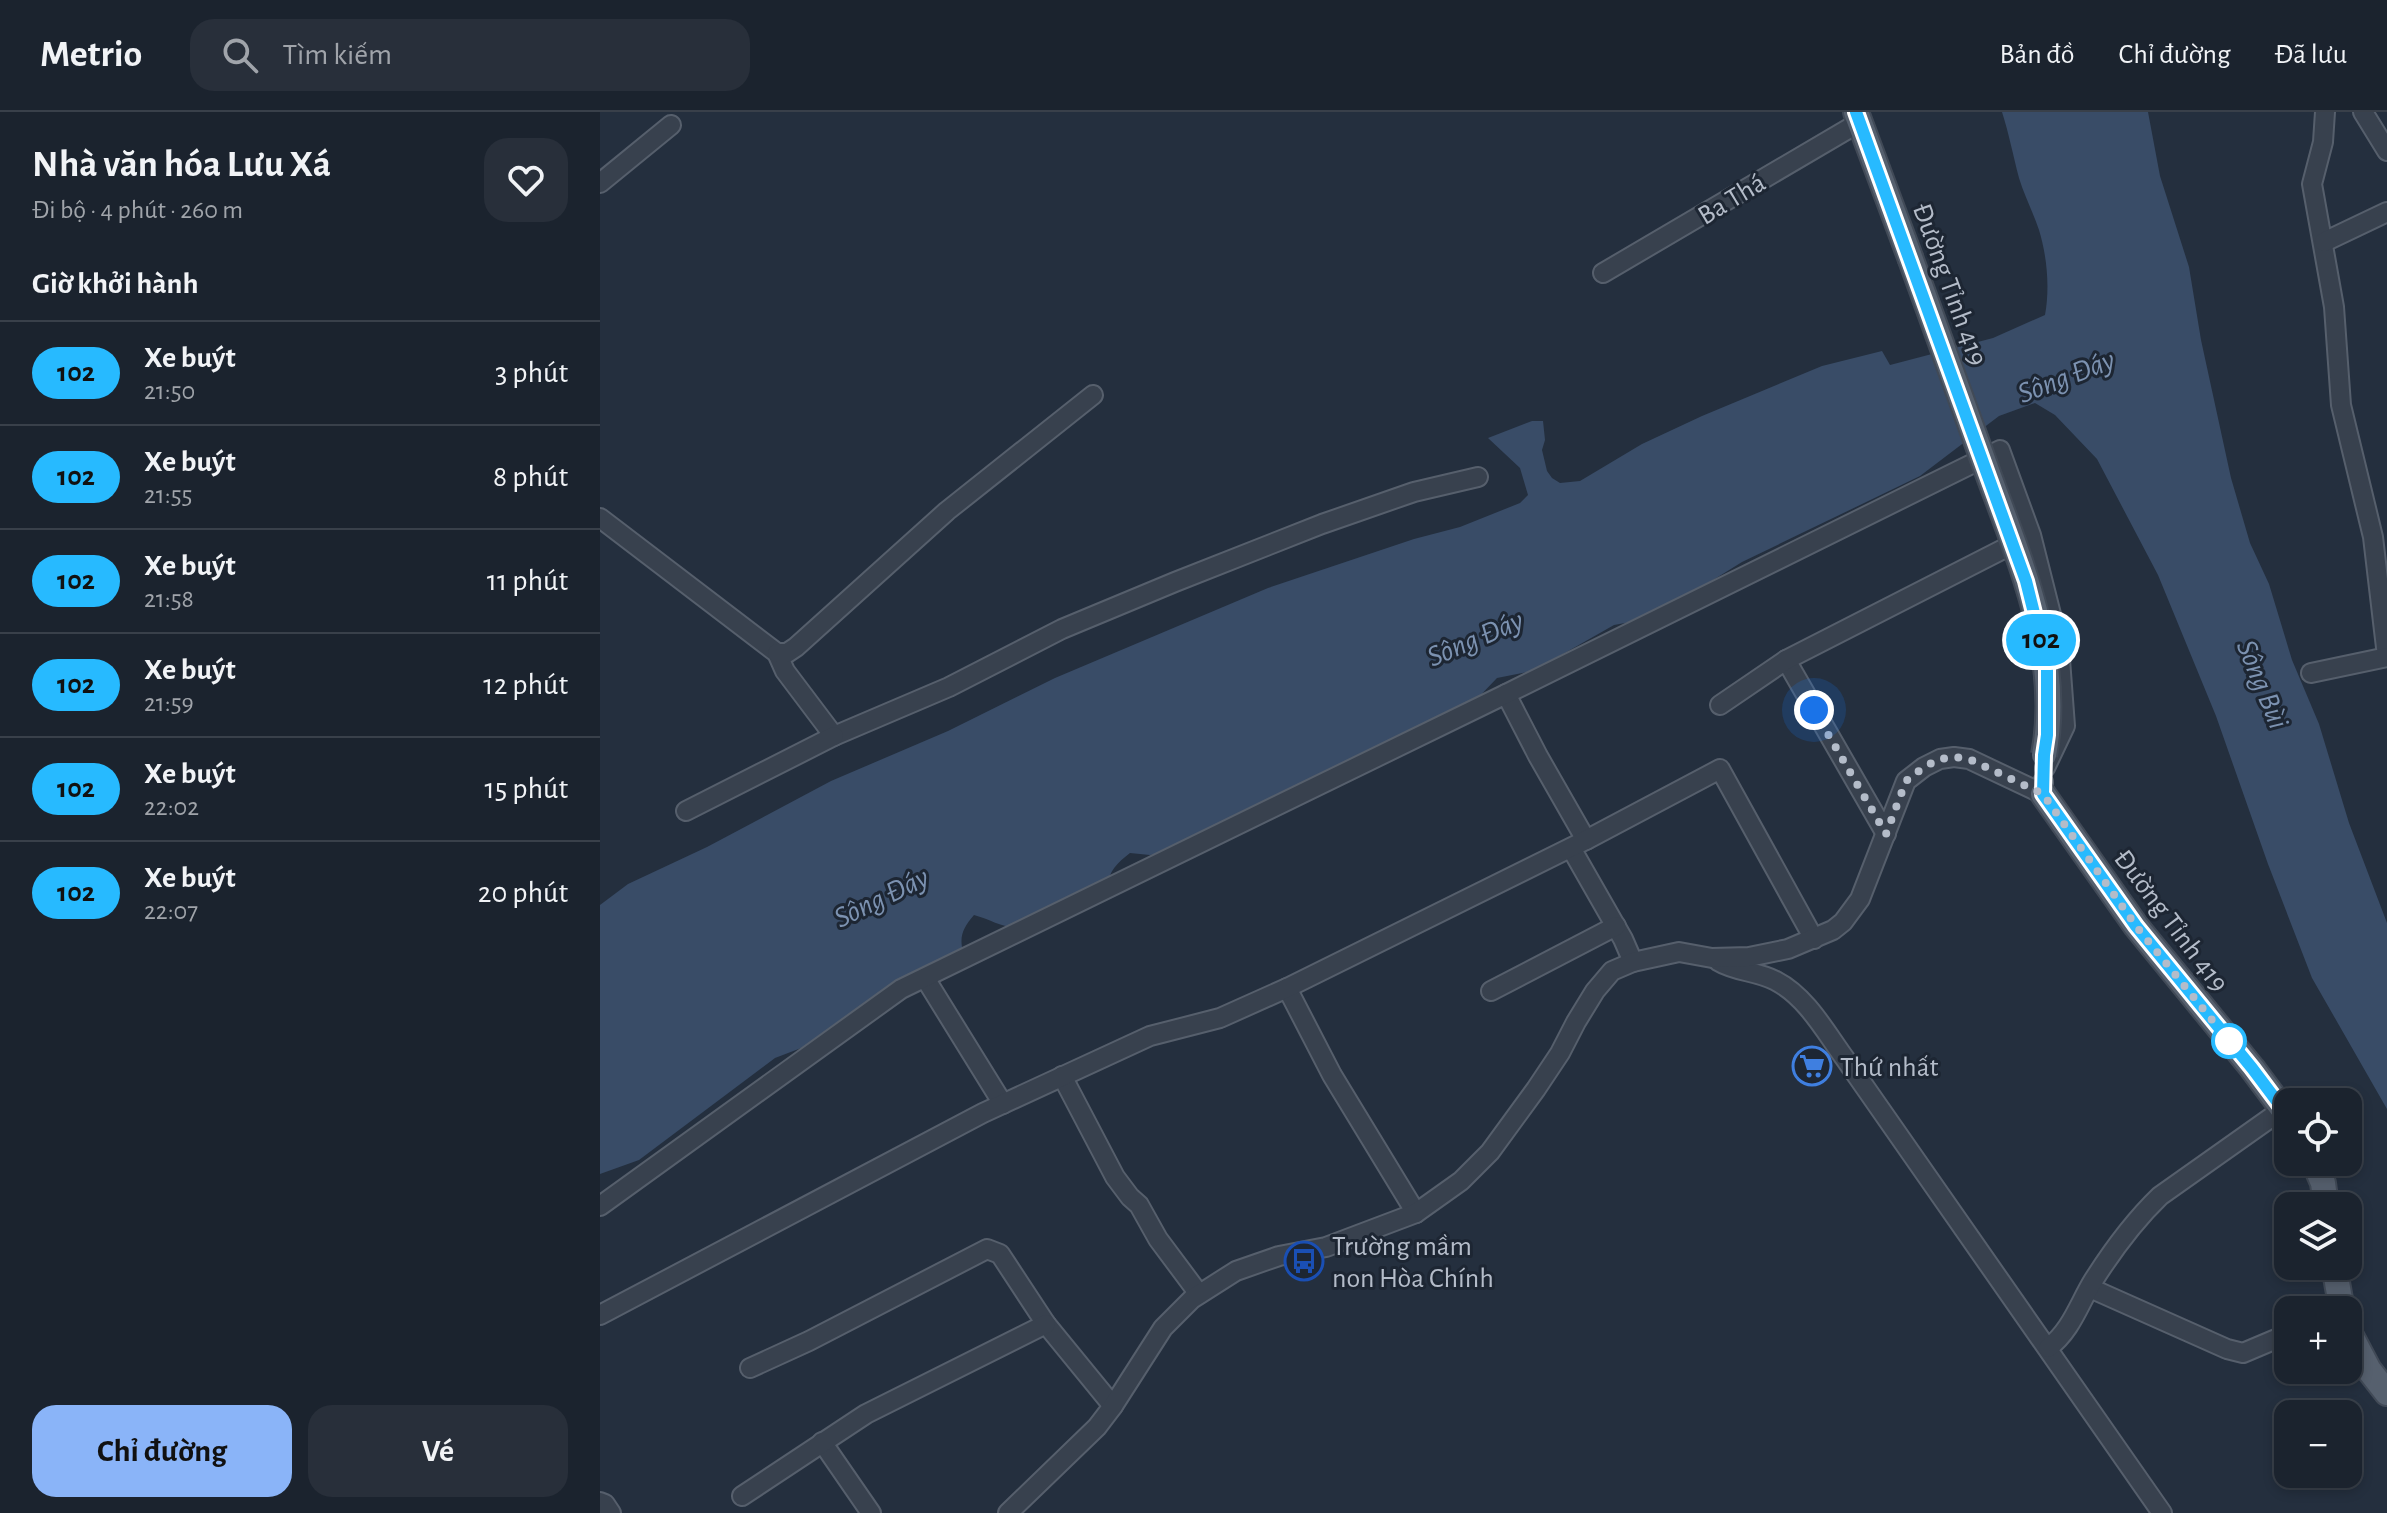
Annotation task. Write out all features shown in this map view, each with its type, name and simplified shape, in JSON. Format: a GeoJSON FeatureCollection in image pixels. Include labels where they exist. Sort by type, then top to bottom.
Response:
{"type":"FeatureCollection","features":[{"type":"Feature","properties":{"kind":"main road","name":"Đường Tỉnh 419"},"geometry":{"type":"LineString","coordinates":[[1858,117],[2026,581],[2047,665],[2044,761]]}},
{"type":"Feature","properties":{"kind":"main road","name":"Đường Tỉnh 419"},"geometry":{"type":"LineString","coordinates":[[2043,794],[2136,926],[2274,1097]]}},
{"type":"Feature","properties":{"kind":"main road"},"geometry":{"type":"LineString","coordinates":[[2362,1355],[2387,1393]]}},
{"type":"Feature","properties":{"kind":"street"},"geometry":{"type":"LineString","coordinates":[[2311,673],[2387,656],[2373,537],[2341,405],[2334,307],[2312,184],[2323,142],[2325,112]]}},
{"type":"Feature","properties":{"kind":"street"},"geometry":{"type":"LineString","coordinates":[[2363,112],[2387,151]]}},
{"type":"Feature","properties":{"kind":"street","name":"Ba Thá"},"geometry":{"type":"LineString","coordinates":[[1603,273],[1858,117]]}},
{"type":"Feature","properties":{"kind":"street"},"geometry":{"type":"LineString","coordinates":[[600,183],[671,125]]}},
{"type":"Feature","properties":{"kind":"street"},"geometry":{"type":"LineString","coordinates":[[2324,242],[2387,212]]}},
{"type":"Feature","properties":{"kind":"street"},"geometry":{"type":"LineString","coordinates":[[600,518],[770,647],[787,653],[947,511],[1093,395]]}},
{"type":"Feature","properties":{"kind":"street"},"geometry":{"type":"LineString","coordinates":[[600,1206],[901,989],[2000,450],[2031,535],[2059,646],[2065,726],[2044,761],[2043,794],[1969,759],[1940,759],[1906,781],[1860,899],[1843,922],[1814,939],[1757,956],[1712,958],[1679,952],[1633,962],[1612,971],[1595,991],[1560,1053],[1490,1152],[1461,1181],[1416,1213],[1326,1247],[1279,1256],[1236,1271],[1199,1294],[1163,1328],[1097,1427],[1008,1513]]}},
{"type":"Feature","properties":{"kind":"street"},"geometry":{"type":"LineString","coordinates":[[686,811],[834,736],[949,687],[1062,629],[1348,515],[1414,492],[1478,477]]}},
{"type":"Feature","properties":{"kind":"street"},"geometry":{"type":"LineString","coordinates":[[1720,705],[1786,660],[2031,535]]}},
{"type":"Feature","properties":{"kind":"street"},"geometry":{"type":"LineString","coordinates":[[770,647],[834,736]]}},
{"type":"Feature","properties":{"kind":"street"},"geometry":{"type":"LineString","coordinates":[[1786,660],[1886,834]]}},
{"type":"Feature","properties":{"kind":"street"},"geometry":{"type":"LineString","coordinates":[[1506,694],[1633,962]]}},
{"type":"Feature","properties":{"kind":"street"},"geometry":{"type":"LineString","coordinates":[[600,1315],[1003,1104],[1150,1036],[1220,1018],[1287,988],[1578,844],[1720,769],[1814,939]]}},
{"type":"Feature","properties":{"kind":"street"},"geometry":{"type":"LineString","coordinates":[[1491,991],[1616,926]]}},
{"type":"Feature","properties":{"kind":"street"},"geometry":{"type":"LineString","coordinates":[[1712,958],[1728,968],[1764,975],[1796,995],[1846,1060],[2162,1513]]}},
{"type":"Feature","properties":{"kind":"street"},"geometry":{"type":"LineString","coordinates":[[925,978],[1003,1104]]}},
{"type":"Feature","properties":{"kind":"street"},"geometry":{"type":"LineString","coordinates":[[1287,988],[1332,1075],[1416,1213]]}},
{"type":"Feature","properties":{"kind":"street"},"geometry":{"type":"LineString","coordinates":[[1062,1076],[1115,1177],[1139,1205],[1158,1239],[1199,1294]]}},
{"type":"Feature","properties":{"kind":"street"},"geometry":{"type":"LineString","coordinates":[[2048,1348],[2064,1333],[2090,1288],[2142,1213],[2160,1196],[2274,1120]]}},
{"type":"Feature","properties":{"kind":"street"},"geometry":{"type":"LineString","coordinates":[[750,1368],[987,1249],[1000,1254],[1046,1324],[1113,1406]]}},
{"type":"Feature","properties":{"kind":"street"},"geometry":{"type":"LineString","coordinates":[[2090,1288],[2227,1349],[2243,1353],[2274,1340]]}},
{"type":"Feature","properties":{"kind":"street"},"geometry":{"type":"LineString","coordinates":[[742,1496],[890,1401],[1046,1324]]}},
{"type":"Feature","properties":{"kind":"street"},"geometry":{"type":"LineString","coordinates":[[822,1442],[871,1513]]}},
{"type":"Feature","properties":{"kind":"street"},"geometry":{"type":"LineString","coordinates":[[1024,1513],[1035,1501],[1043,1479]]}},
{"type":"Feature","properties":{"kind":"street"},"geometry":{"type":"LineString","coordinates":[[600,1502],[611,1513]]}},
{"type":"Feature","properties":{"kind":"water"},"geometry":{"type":"Polygon","coordinates":[[[2002,112],[2148,112],[2160,176],[2189,267],[2201,340],[2231,478],[2250,543],[2269,584],[2292,660],[2319,724],[2349,823],[2387,923],[2387,1109],[2312,978],[2216,716],[2158,575],[2097,459],[2055,415],[2035,403],[1999,416],[1920,476],[1742,562],[1652,618],[1614,625],[1533,671],[1497,678],[1474,702],[1164,853],[1130,853],[1114,868],[1107,887],[1017,928],[974,915],[963,932],[963,952],[809,1045],[775,1058],[639,1160],[600,1174],[600,905],[628,884],[707,847],[831,781],[948,731],[1055,678],[1268,588],[1414,539],[1460,527],[1520,503],[1528,495],[1520,468],[1488,438],[1532,421],[1543,421],[1545,440],[1542,450],[1547,471],[1560,483],[1580,481],[1642,444],[1822,366],[1882,351],[1890,365],[1993,338],[2045,315],[2047,272],[2044,250],[2019,178],[2002,112]]]}},
{"type":"Feature","properties":{"kind":"bus line","name":"102"},"geometry":{"type":"LineString","coordinates":[[1856,112],[2026,581],[2047,665],[2043,794],[2136,926],[2274,1097]]}},
{"type":"Feature","properties":{"kind":"place","name":"Thứ nhất"},"geometry":{"type":"Point","coordinates":[1812,1066]}},
{"type":"Feature","properties":{"kind":"place","name":"Trường mầm non Hòa Chính"},"geometry":{"type":"Point","coordinates":[1304,1261]}},
{"type":"Feature","properties":{"kind":"route"},"geometry":{"type":"LineString","coordinates":[[1814,710],[1886,834],[1906,781],[1940,759],[1969,759],[2043,794],[2136,926],[2229,1041]]}},
{"type":"Feature","properties":{"kind":"water label","name":"Sông Đáy"},"geometry":{"type":"Point","coordinates":[2066,376]}},
{"type":"Feature","properties":{"kind":"water label","name":"Sông Đáy"},"geometry":{"type":"Point","coordinates":[1475,638]}},
{"type":"Feature","properties":{"kind":"water label","name":"Sông Bùi"},"geometry":{"type":"Point","coordinates":[2263,684]}},
{"type":"Feature","properties":{"kind":"water label","name":"Sông Đáy"},"geometry":{"type":"Point","coordinates":[881,897]}}]}
